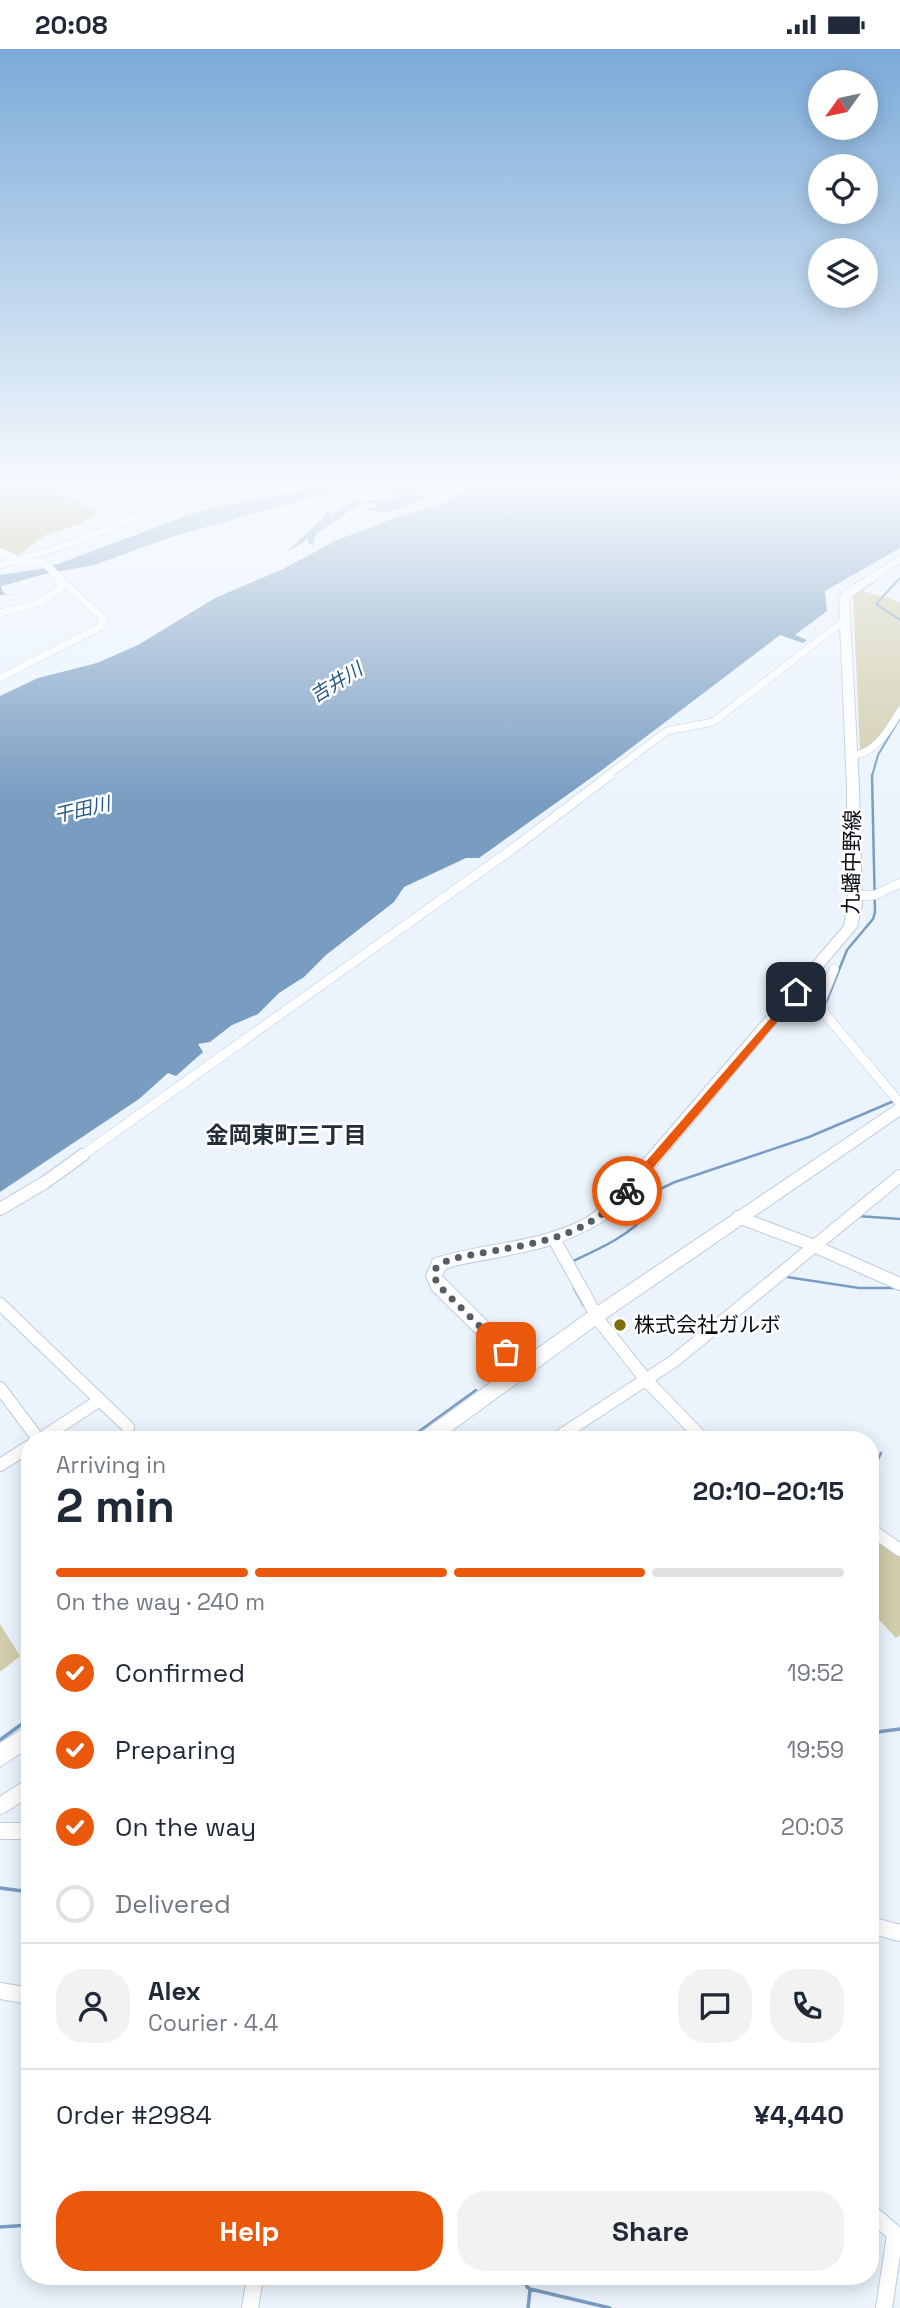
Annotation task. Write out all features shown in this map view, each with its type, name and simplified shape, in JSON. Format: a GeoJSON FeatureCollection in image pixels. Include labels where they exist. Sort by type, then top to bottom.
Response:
{"type":"FeatureCollection","features":[{"type":"Feature","properties":{"kind":"main road","name":"九蟠中野線"},"geometry":{"type":"LineString","coordinates":[[522,1368],[438,1285],[434,1279],[434,1271],[439,1265],[458,1258],[554,1239],[601,1217],[657,1157],[843,937],[853,920],[855,896],[852,755],[844,598],[852,590]]}},
{"type":"Feature","properties":{"kind":"main road"},"geometry":{"type":"LineString","coordinates":[[437,1431],[522,1368],[900,1105]]}},
{"type":"Feature","properties":{"kind":"main road"},"geometry":{"type":"LineString","coordinates":[[0,1756],[21,1741]]}},
{"type":"Feature","properties":{"kind":"street"},"geometry":{"type":"LineString","coordinates":[[0,613],[51,596],[58,590]]}},
{"type":"Feature","properties":{"kind":"street"},"geometry":{"type":"LineString","coordinates":[[0,678],[100,627],[104,620],[74,590]]}},
{"type":"Feature","properties":{"kind":"street"},"geometry":{"type":"LineString","coordinates":[[0,1209],[44,1183],[511,850],[667,731],[713,722],[846,619]]}},
{"type":"Feature","properties":{"kind":"street"},"geometry":{"type":"LineString","coordinates":[[852,755],[869,748],[892,732],[900,711]]}},
{"type":"Feature","properties":{"kind":"street"},"geometry":{"type":"LineString","coordinates":[[855,896],[873,896],[900,883]]}},
{"type":"Feature","properties":{"kind":"street"},"geometry":{"type":"LineString","coordinates":[[834,968],[821,1001],[825,1014],[900,1105]]}},
{"type":"Feature","properties":{"kind":"street"},"geometry":{"type":"LineString","coordinates":[[567,1431],[644,1377],[900,1176]]}},
{"type":"Feature","properties":{"kind":"street"},"geometry":{"type":"LineString","coordinates":[[738,1217],[812,1245],[900,1284]]}},
{"type":"Feature","properties":{"kind":"street"},"geometry":{"type":"LineString","coordinates":[[554,1239],[596,1316],[644,1377],[695,1431]]}},
{"type":"Feature","properties":{"kind":"street"},"geometry":{"type":"LineString","coordinates":[[0,1304],[128,1427]]}},
{"type":"Feature","properties":{"kind":"street"},"geometry":{"type":"LineString","coordinates":[[0,1388],[32,1431]]}},
{"type":"Feature","properties":{"kind":"street"},"geometry":{"type":"LineString","coordinates":[[53,1431],[100,1400]]}},
{"type":"Feature","properties":{"kind":"street"},"geometry":{"type":"LineString","coordinates":[[0,1465],[21,1452]]}},
{"type":"Feature","properties":{"kind":"street"},"geometry":{"type":"LineString","coordinates":[[879,1535],[900,1550]]}},
{"type":"Feature","properties":{"kind":"street"},"geometry":{"type":"LineString","coordinates":[[0,1806],[21,1793]]}},
{"type":"Feature","properties":{"kind":"street"},"geometry":{"type":"LineString","coordinates":[[0,1832],[21,1831]]}},
{"type":"Feature","properties":{"kind":"street"},"geometry":{"type":"LineString","coordinates":[[879,1927],[900,1933]]}},
{"type":"Feature","properties":{"kind":"street"},"geometry":{"type":"LineString","coordinates":[[0,1991],[21,1994]]}},
{"type":"Feature","properties":{"kind":"street"},"geometry":{"type":"LineString","coordinates":[[879,2220],[898,2237],[884,2308]]}},
{"type":"Feature","properties":{"kind":"street"},"geometry":{"type":"LineString","coordinates":[[250,2308],[254,2285]]}},
{"type":"Feature","properties":{"kind":"shaded area"},"geometry":{"type":"Polygon","coordinates":[[[864,590],[900,603],[900,706],[877,741],[860,750],[853,597],[864,590]]]}},
{"type":"Feature","properties":{"kind":"shaded area"},"geometry":{"type":"Polygon","coordinates":[[[879,1539],[900,1554],[900,1635],[896,1638],[879,1620],[879,1539]]]}},
{"type":"Feature","properties":{"kind":"shaded area"},"geometry":{"type":"Polygon","coordinates":[[[0,1624],[20,1656],[0,1672],[0,1624]]]}},
{"type":"Feature","properties":{"kind":"water"},"geometry":{"type":"Polygon","coordinates":[[[233,590],[826,590],[827,611],[795,635],[807,640],[803,643],[780,635],[602,770],[479,858],[466,858],[404,887],[394,902],[326,955],[304,977],[279,993],[258,1014],[232,1025],[210,1042],[198,1044],[203,1052],[176,1076],[168,1073],[139,1099],[0,1192],[0,696],[38,678],[97,663],[138,645],[215,598],[233,590]]]}},
{"type":"Feature","properties":{"kind":"waterway"},"geometry":{"type":"LineString","coordinates":[[889,590],[876,604],[900,620]]}},
{"type":"Feature","properties":{"kind":"waterway"},"geometry":{"type":"LineString","coordinates":[[872,776],[878,755],[900,718]]}},
{"type":"Feature","properties":{"kind":"waterway"},"geometry":{"type":"LineString","coordinates":[[825,1005],[847,950],[873,919],[875,912],[872,776]]}},
{"type":"Feature","properties":{"kind":"waterway"},"geometry":{"type":"LineString","coordinates":[[573,1261],[614,1241],[642,1220],[649,1212],[643,1197],[675,1182],[809,1137],[894,1101]]}},
{"type":"Feature","properties":{"kind":"waterway"},"geometry":{"type":"LineString","coordinates":[[858,1216],[900,1219]]}},
{"type":"Feature","properties":{"kind":"waterway"},"geometry":{"type":"LineString","coordinates":[[787,1277],[859,1288],[894,1288]]}},
{"type":"Feature","properties":{"kind":"waterway"},"geometry":{"type":"LineString","coordinates":[[574,1288],[584,1306]]}},
{"type":"Feature","properties":{"kind":"waterway"},"geometry":{"type":"LineString","coordinates":[[419,1431],[476,1390]]}},
{"type":"Feature","properties":{"kind":"waterway"},"geometry":{"type":"LineString","coordinates":[[879,1457],[881,1453]]}},
{"type":"Feature","properties":{"kind":"waterway"},"geometry":{"type":"LineString","coordinates":[[0,1740],[21,1725]]}},
{"type":"Feature","properties":{"kind":"waterway"},"geometry":{"type":"LineString","coordinates":[[879,1732],[900,1729]]}},
{"type":"Feature","properties":{"kind":"waterway"},"geometry":{"type":"LineString","coordinates":[[0,1888],[21,1891]]}},
{"type":"Feature","properties":{"kind":"waterway"},"geometry":{"type":"LineString","coordinates":[[0,2227],[21,2226]]}},
{"type":"Feature","properties":{"kind":"waterway"},"geometry":{"type":"LineString","coordinates":[[527,2285],[530,2289],[610,2308]]}},
{"type":"Feature","properties":{"kind":"waterway"},"geometry":{"type":"LineString","coordinates":[[528,2308],[530,2290]]}},
{"type":"Feature","properties":{"kind":"way so far"},"geometry":{"type":"LineString","coordinates":[[506,1352],[438,1285],[434,1279],[436,1268],[458,1258],[554,1239],[575,1231],[601,1217],[627,1191]]}},
{"type":"Feature","properties":{"kind":"place","name":"株式会社ガルボ"},"geometry":{"type":"Point","coordinates":[620,1325]}},
{"type":"Feature","properties":{"kind":"district","name":"金岡東町三丁目"},"geometry":{"type":"Point","coordinates":[286,1135]}},
{"type":"Feature","properties":{"kind":"route"},"geometry":{"type":"LineString","coordinates":[[627,1191],[796,992]]}},
{"type":"Feature","properties":{"kind":"water label","name":"吉井川"},"geometry":{"type":"Point","coordinates":[336,682]}},
{"type":"Feature","properties":{"kind":"water label","name":"干田川"},"geometry":{"type":"Point","coordinates":[82,809]}}]}
